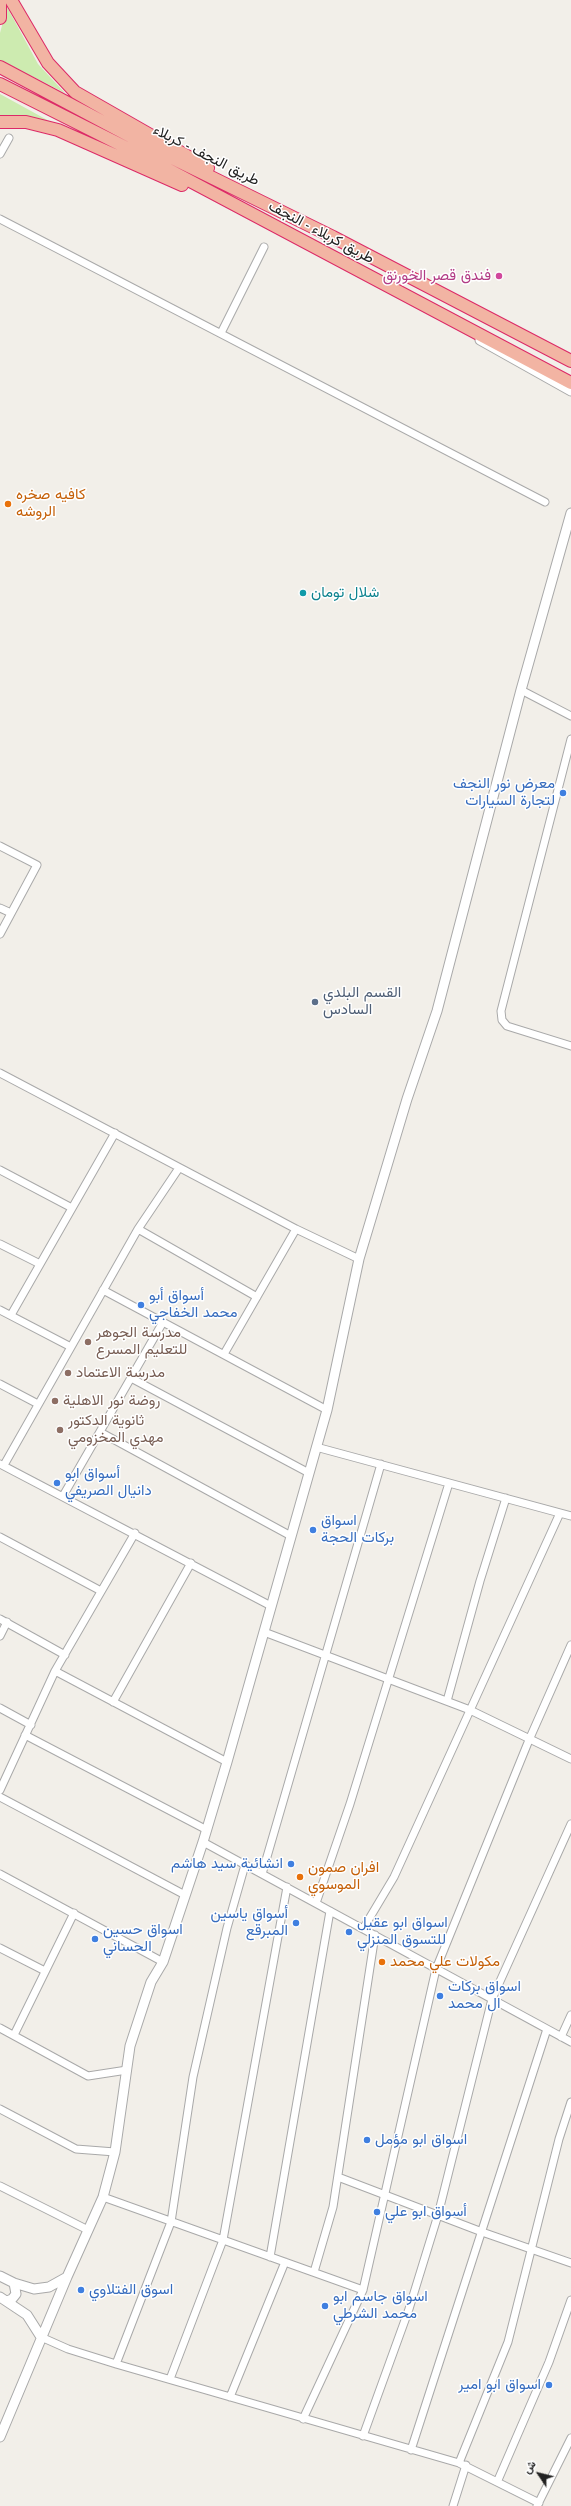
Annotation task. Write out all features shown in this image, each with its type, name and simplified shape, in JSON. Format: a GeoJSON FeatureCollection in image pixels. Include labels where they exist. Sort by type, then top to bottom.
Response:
{"type":"FeatureCollection","features":[{"type":"Feature","properties":{"kind":"highway"},"geometry":{"type":"LineString","coordinates":[[11,0],[48,63],[75,92],[190,156],[256,199]]}},
{"type":"Feature","properties":{"kind":"highway"},"geometry":{"type":"LineString","coordinates":[[0,2],[0,18]]}},
{"type":"Feature","properties":{"kind":"highway","name":"طريق النجف - کربلاء"},"geometry":{"type":"LineString","coordinates":[[0,67],[571,361]]}},
{"type":"Feature","properties":{"kind":"highway","name":"طريق کربلاء - النجف"},"geometry":{"type":"LineString","coordinates":[[0,84],[571,382]]}},
{"type":"Feature","properties":{"kind":"highway"},"geometry":{"type":"LineString","coordinates":[[0,122],[26,122],[58,130],[249,213]]}},
{"type":"Feature","properties":{"kind":"street"},"geometry":{"type":"LineString","coordinates":[[0,154],[8,138]]}},
{"type":"Feature","properties":{"kind":"street"},"geometry":{"type":"LineString","coordinates":[[0,219],[545,502]]}},
{"type":"Feature","properties":{"kind":"street"},"geometry":{"type":"LineString","coordinates":[[221,334],[264,247]]}},
{"type":"Feature","properties":{"kind":"street"},"geometry":{"type":"LineString","coordinates":[[465,328],[494,350],[571,390]]}},
{"type":"Feature","properties":{"kind":"street"},"geometry":{"type":"LineString","coordinates":[[0,2437],[41,2337],[103,2197],[115,2152],[130,2046],[151,1982],[163,1962],[207,1830],[227,1762],[327,1410],[359,1259],[407,1099],[437,1012],[521,690],[571,513]]}},
{"type":"Feature","properties":{"kind":"street"},"geometry":{"type":"LineString","coordinates":[[521,690],[571,716]]}},
{"type":"Feature","properties":{"kind":"street"},"geometry":{"type":"LineString","coordinates":[[571,739],[501,1011],[502,1020],[508,1026],[571,1046]]}},
{"type":"Feature","properties":{"kind":"street"},"geometry":{"type":"LineString","coordinates":[[0,846],[37,865],[0,934]]}},
{"type":"Feature","properties":{"kind":"street"},"geometry":{"type":"LineString","coordinates":[[0,908],[11,914]]}},
{"type":"Feature","properties":{"kind":"street"},"geometry":{"type":"LineString","coordinates":[[0,1073],[296,1229],[359,1259]]}},
{"type":"Feature","properties":{"kind":"street"},"geometry":{"type":"LineString","coordinates":[[11,1315],[114,1133]]}},
{"type":"Feature","properties":{"kind":"street"},"geometry":{"type":"LineString","coordinates":[[179,1168],[138,1229],[2,1464],[271,1606]]}},
{"type":"Feature","properties":{"kind":"street"},"geometry":{"type":"LineString","coordinates":[[0,1170],[72,1208]]}},
{"type":"Feature","properties":{"kind":"street"},"geometry":{"type":"LineString","coordinates":[[138,1229],[257,1297]]}},
{"type":"Feature","properties":{"kind":"street"},"geometry":{"type":"LineString","coordinates":[[224,1354],[296,1229]]}},
{"type":"Feature","properties":{"kind":"street"},"geometry":{"type":"LineString","coordinates":[[0,1244],[40,1264]]}},
{"type":"Feature","properties":{"kind":"street"},"geometry":{"type":"LineString","coordinates":[[103,1290],[327,1410]]}},
{"type":"Feature","properties":{"kind":"street"},"geometry":{"type":"LineString","coordinates":[[0,1310],[71,1347]]}},
{"type":"Feature","properties":{"kind":"street"},"geometry":{"type":"LineString","coordinates":[[63,1496],[163,1322]]}},
{"type":"Feature","properties":{"kind":"street"},"geometry":{"type":"LineString","coordinates":[[130,1378],[309,1473]]}},
{"type":"Feature","properties":{"kind":"street"},"geometry":{"type":"LineString","coordinates":[[0,1384],[38,1404]]}},
{"type":"Feature","properties":{"kind":"street"},"geometry":{"type":"LineString","coordinates":[[100,1432],[291,1536]]}},
{"type":"Feature","properties":{"kind":"street"},"geometry":{"type":"LineString","coordinates":[[316,1447],[571,1516]]}},
{"type":"Feature","properties":{"kind":"street"},"geometry":{"type":"LineString","coordinates":[[262,1874],[381,1464]]}},
{"type":"Feature","properties":{"kind":"street"},"geometry":{"type":"LineString","coordinates":[[316,1903],[350,1804],[449,1483]]}},
{"type":"Feature","properties":{"kind":"street"},"geometry":{"type":"LineString","coordinates":[[447,1701],[480,1581],[506,1498]]}},
{"type":"Feature","properties":{"kind":"street"},"geometry":{"type":"LineString","coordinates":[[363,1928],[394,1876],[560,1513]]}},
{"type":"Feature","properties":{"kind":"street"},"geometry":{"type":"LineString","coordinates":[[0,1790],[55,1671],[135,1533]]}},
{"type":"Feature","properties":{"kind":"street"},"geometry":{"type":"LineString","coordinates":[[0,1537],[101,1591]]}},
{"type":"Feature","properties":{"kind":"street"},"geometry":{"type":"LineString","coordinates":[[114,1702],[191,1563]]}},
{"type":"Feature","properties":{"kind":"street"},"geometry":{"type":"LineString","coordinates":[[0,1636],[3,1620],[65,1655]]}},
{"type":"Feature","properties":{"kind":"street"},"geometry":{"type":"LineString","coordinates":[[264,1632],[470,1710],[529,1740],[571,1759]]}},
{"type":"Feature","properties":{"kind":"street"},"geometry":{"type":"LineString","coordinates":[[303,2419],[363,2290],[436,1969],[529,1740],[571,1645]]}},
{"type":"Feature","properties":{"kind":"street"},"geometry":{"type":"LineString","coordinates":[[55,1671],[227,1762]]}},
{"type":"Feature","properties":{"kind":"street"},"geometry":{"type":"LineString","coordinates":[[0,1708],[31,1724]]}},
{"type":"Feature","properties":{"kind":"street"},"geometry":{"type":"LineString","coordinates":[[25,1735],[207,1830]]}},
{"type":"Feature","properties":{"kind":"street"},"geometry":{"type":"LineString","coordinates":[[0,1797],[185,1895]]}},
{"type":"Feature","properties":{"kind":"street"},"geometry":{"type":"LineString","coordinates":[[363,2436],[409,2308],[438,2214],[492,1999],[571,1824]]}},
{"type":"Feature","properties":{"kind":"street"},"geometry":{"type":"LineString","coordinates":[[203,1842],[571,2042]]}},
{"type":"Feature","properties":{"kind":"street"},"geometry":{"type":"LineString","coordinates":[[116,2364],[171,2222],[193,2077],[227,1928],[246,1865]]}},
{"type":"Feature","properties":{"kind":"street"},"geometry":{"type":"LineString","coordinates":[[0,1874],[163,1962]]}},
{"type":"Feature","properties":{"kind":"street"},"geometry":{"type":"LineString","coordinates":[[170,2379],[223,2240],[286,1887]]}},
{"type":"Feature","properties":{"kind":"street"},"geometry":{"type":"LineString","coordinates":[[270,2257],[330,1911]]}},
{"type":"Feature","properties":{"kind":"street"},"geometry":{"type":"LineString","coordinates":[[14,2035],[74,1913]]}},
{"type":"Feature","properties":{"kind":"street"},"geometry":{"type":"LineString","coordinates":[[314,2272],[333,2207],[375,1935]]}},
{"type":"Feature","properties":{"kind":"street"},"geometry":{"type":"LineString","coordinates":[[0,1948],[45,1971]]}},
{"type":"Feature","properties":{"kind":"street"},"geometry":{"type":"LineString","coordinates":[[561,2037],[571,2015]]}},
{"type":"Feature","properties":{"kind":"street"},"geometry":{"type":"LineString","coordinates":[[0,2028],[88,2076],[127,2070]]}},
{"type":"Feature","properties":{"kind":"street"},"geometry":{"type":"LineString","coordinates":[[411,2450],[547,2029]]}},
{"type":"Feature","properties":{"kind":"street"},"geometry":{"type":"LineString","coordinates":[[453,2506],[462,2464],[508,2342],[559,2139],[571,2102]]}},
{"type":"Feature","properties":{"kind":"street"},"geometry":{"type":"LineString","coordinates":[[0,2109],[76,2149],[115,2152]]}},
{"type":"Feature","properties":{"kind":"street"},"geometry":{"type":"LineString","coordinates":[[338,2177],[482,2232],[571,2263]]}},
{"type":"Feature","properties":{"kind":"street"},"geometry":{"type":"LineString","coordinates":[[0,2186],[88,2230]]}},
{"type":"Feature","properties":{"kind":"street"},"geometry":{"type":"LineString","coordinates":[[103,2197],[363,2290]]}},
{"type":"Feature","properties":{"kind":"street"},"geometry":{"type":"LineString","coordinates":[[230,2397],[285,2262]]}},
{"type":"Feature","properties":{"kind":"street"},"geometry":{"type":"LineString","coordinates":[[0,2276],[14,2283],[34,2289],[49,2287],[67,2277]]}},
{"type":"Feature","properties":{"kind":"street"},"geometry":{"type":"LineString","coordinates":[[3,2299],[12,2299],[16,2294],[14,2283]]}},
{"type":"Feature","properties":{"kind":"street"},"geometry":{"type":"LineString","coordinates":[[3,2299],[27,2315],[41,2337],[68,2349],[303,2419],[462,2464],[498,2480],[538,2504],[571,2438]]}},
{"type":"Feature","properties":{"kind":"street"},"geometry":{"type":"LineString","coordinates":[[498,2480],[550,2362],[571,2300]]}},
{"type":"Feature","properties":{"kind":"green space"},"geometry":{"type":"Polygon","coordinates":[[[7,7],[38,64],[65,93],[0,60],[0,33],[7,7]]]}},
{"type":"Feature","properties":{"kind":"green space"},"geometry":{"type":"Polygon","coordinates":[[[0,94],[51,122],[19,116],[0,117],[0,94]]]}},
{"type":"Feature","properties":{"kind":"place","name":"فندق قصر الخورنق"},"geometry":{"type":"Point","coordinates":[499,276]}},
{"type":"Feature","properties":{"kind":"place","name":"كافيه صخره الروشه"},"geometry":{"type":"Point","coordinates":[8,504]}},
{"type":"Feature","properties":{"kind":"place","name":"شلال تومان"},"geometry":{"type":"Point","coordinates":[303,593]}},
{"type":"Feature","properties":{"kind":"place","name":"معرض نور النجف لتجارة السيارات"},"geometry":{"type":"Point","coordinates":[563,793]}},
{"type":"Feature","properties":{"kind":"place","name":"القسم البلدي السادس"},"geometry":{"type":"Point","coordinates":[315,1002]}},
{"type":"Feature","properties":{"kind":"place","name":"أسواق أبو محمد الخفاجي"},"geometry":{"type":"Point","coordinates":[141,1305]}},
{"type":"Feature","properties":{"kind":"place","name":"مدرسة الجوهر للتعليم المسرع"},"geometry":{"type":"Point","coordinates":[88,1342]}},
{"type":"Feature","properties":{"kind":"place","name":"مدرسة الاعتماد"},"geometry":{"type":"Point","coordinates":[68,1373]}},
{"type":"Feature","properties":{"kind":"place","name":"روضة نور الاهلية"},"geometry":{"type":"Point","coordinates":[55,1401]}},
{"type":"Feature","properties":{"kind":"place","name":"ثانوية الدكتور مهدي المخزومي"},"geometry":{"type":"Point","coordinates":[60,1430]}},
{"type":"Feature","properties":{"kind":"place","name":"أسواق ابو دانيال الصريفي"},"geometry":{"type":"Point","coordinates":[57,1483]}},
{"type":"Feature","properties":{"kind":"place","name":"اسواق بركات الحجة"},"geometry":{"type":"Point","coordinates":[313,1530]}},
{"type":"Feature","properties":{"kind":"place","name":"انشائية سيد هاشم"},"geometry":{"type":"Point","coordinates":[291,1864]}},
{"type":"Feature","properties":{"kind":"place","name":"افران صمون الموسوي"},"geometry":{"type":"Point","coordinates":[300,1877]}},
{"type":"Feature","properties":{"kind":"place","name":"أسواق ياسين المبرقع"},"geometry":{"type":"Point","coordinates":[296,1923]}},
{"type":"Feature","properties":{"kind":"place","name":"اسواق ابو عقيل للتسوق المنزلي"},"geometry":{"type":"Point","coordinates":[349,1932]}},
{"type":"Feature","properties":{"kind":"place","name":"اسواق حسين الحساني"},"geometry":{"type":"Point","coordinates":[95,1939]}},
{"type":"Feature","properties":{"kind":"place","name":"مكولات علي محمد"},"geometry":{"type":"Point","coordinates":[382,1962]}},
{"type":"Feature","properties":{"kind":"place","name":"اسواق بركات ال محمد"},"geometry":{"type":"Point","coordinates":[440,1996]}},
{"type":"Feature","properties":{"kind":"place","name":"اسواق ابو مؤمل"},"geometry":{"type":"Point","coordinates":[367,2140]}},
{"type":"Feature","properties":{"kind":"place","name":"أسواق ابو علي"},"geometry":{"type":"Point","coordinates":[377,2212]}},
{"type":"Feature","properties":{"kind":"place","name":"اسوق الفتلاوي"},"geometry":{"type":"Point","coordinates":[81,2290]}},
{"type":"Feature","properties":{"kind":"place","name":"اسواق جاسم ابو محمد الشرطي"},"geometry":{"type":"Point","coordinates":[325,2306]}},
{"type":"Feature","properties":{"kind":"place","name":"اسواق ابو امير"},"geometry":{"type":"Point","coordinates":[549,2385]}}]}
